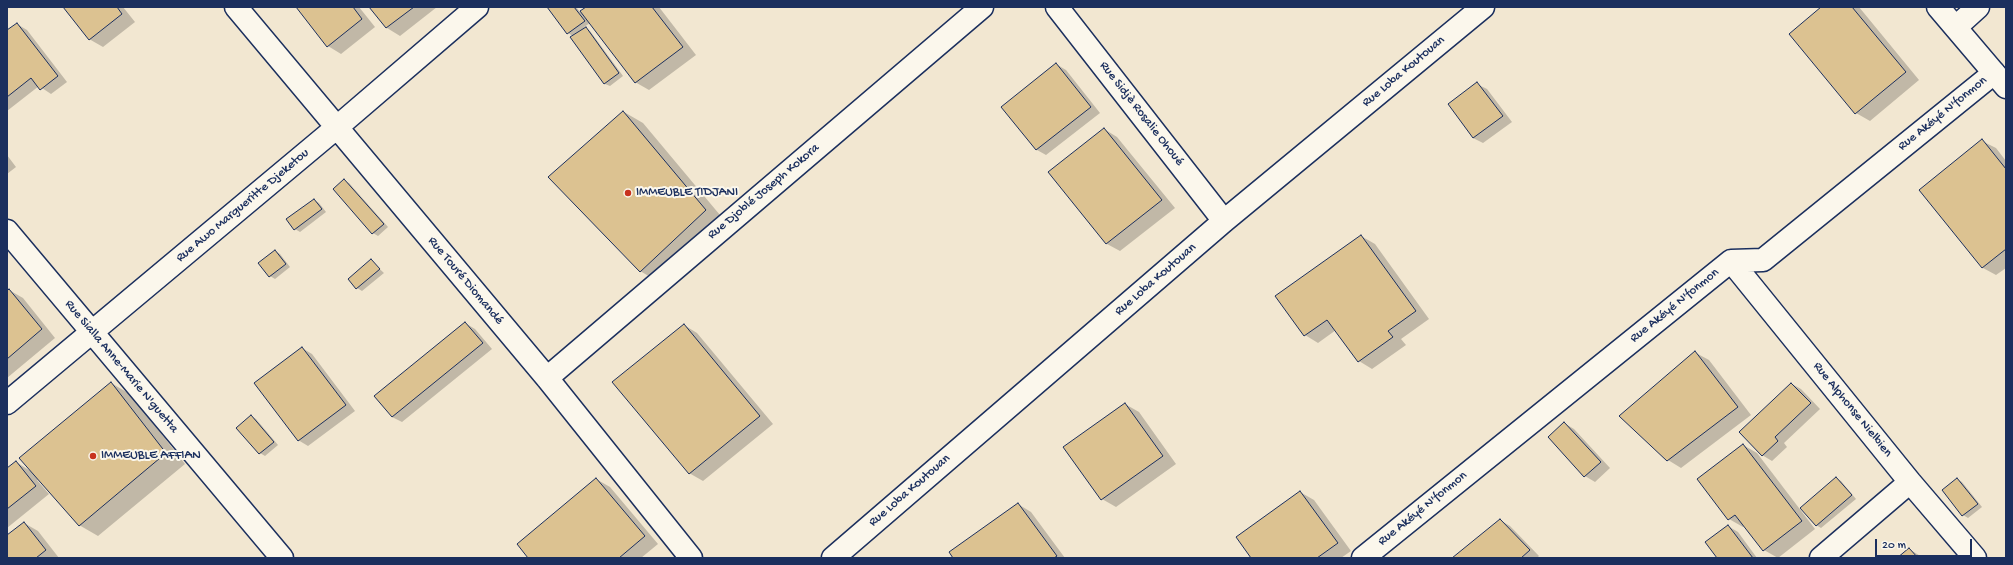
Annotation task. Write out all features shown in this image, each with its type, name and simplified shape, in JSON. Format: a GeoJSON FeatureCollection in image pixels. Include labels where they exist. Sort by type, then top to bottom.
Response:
{"type":"FeatureCollection","features":[{"type":"Feature","properties":{"kind":"street","name":"Rue Touré Diomandé"},"geometry":{"type":"LineString","coordinates":[[236,7],[547,378],[691,558]]}},
{"type":"Feature","properties":{"kind":"street","name":"Rue Awo Margueritte Djeketou"},"geometry":{"type":"LineString","coordinates":[[7,404],[336,128],[477,7]]}},
{"type":"Feature","properties":{"kind":"street","name":"Rue Djoblé Joseph Kokora"},"geometry":{"type":"LineString","coordinates":[[547,378],[982,7]]}},
{"type":"Feature","properties":{"kind":"street","name":"Rue Sidjè Rosalie Ohoué"},"geometry":{"type":"LineString","coordinates":[[1057,7],[1224,221]]}},
{"type":"Feature","properties":{"kind":"street","name":"Rue Loba Koutouan"},"geometry":{"type":"LineString","coordinates":[[833,558],[1224,221],[1483,7]]}},
{"type":"Feature","properties":{"kind":"street"},"geometry":{"type":"LineString","coordinates":[[1938,7],[2000,80]]}},
{"type":"Feature","properties":{"kind":"street"},"geometry":{"type":"LineString","coordinates":[[1956,27],[1978,7]]}},
{"type":"Feature","properties":{"kind":"street","name":"Rue Akéyé N'fonmon"},"geometry":{"type":"LineString","coordinates":[[1363,558],[1731,261],[1764,260],[2000,80]]}},
{"type":"Feature","properties":{"kind":"street","name":"Rue Sialla Anne-Marie N'guetta"},"geometry":{"type":"LineString","coordinates":[[7,231],[282,558]]}},
{"type":"Feature","properties":{"kind":"street","name":"Rue Alphonse Nielbien"},"geometry":{"type":"LineString","coordinates":[[1731,261],[1910,482],[1975,558]]}},
{"type":"Feature","properties":{"kind":"street"},"geometry":{"type":"LineString","coordinates":[[1821,558],[1910,482]]}},
{"type":"Feature","properties":{"kind":"building"},"geometry":{"type":"Polygon","coordinates":[[[63,7],[117,7],[122,14],[89,40],[63,7]]]}},
{"type":"Feature","properties":{"kind":"building"},"geometry":{"type":"Polygon","coordinates":[[[296,7],[353,7],[362,19],[327,47],[296,7]]]}},
{"type":"Feature","properties":{"kind":"building"},"geometry":{"type":"Polygon","coordinates":[[[369,7],[414,7],[386,28],[369,7]]]}},
{"type":"Feature","properties":{"kind":"building"},"geometry":{"type":"Polygon","coordinates":[[[547,7],[574,7],[585,21],[567,34],[547,7]]]}},
{"type":"Feature","properties":{"kind":"building"},"geometry":{"type":"Polygon","coordinates":[[[586,7],[652,7],[683,47],[635,83],[580,11],[586,7]]]}},
{"type":"Feature","properties":{"kind":"building"},"geometry":{"type":"Polygon","coordinates":[[[1821,7],[1852,7],[1906,72],[1855,114],[1789,34],[1821,7]]]}},
{"type":"Feature","properties":{"kind":"building"},"geometry":{"type":"Polygon","coordinates":[[[17,23],[58,76],[40,90],[31,78],[7,97],[7,30],[17,23]]]}},
{"type":"Feature","properties":{"kind":"building"},"geometry":{"type":"Polygon","coordinates":[[[586,27],[619,73],[604,84],[570,37],[586,27]]]}},
{"type":"Feature","properties":{"kind":"building"},"geometry":{"type":"Polygon","coordinates":[[[1056,63],[1091,107],[1036,150],[1001,107],[1056,63]]]}},
{"type":"Feature","properties":{"kind":"building"},"geometry":{"type":"Polygon","coordinates":[[[1477,82],[1503,116],[1473,138],[1448,104],[1477,82]]]}},
{"type":"Feature","properties":{"kind":"building","name":"IMMEUBLE TIDJANI"},"geometry":{"type":"Polygon","coordinates":[[[623,111],[706,210],[640,272],[548,177],[623,111]]]}},
{"type":"Feature","properties":{"kind":"building"},"geometry":{"type":"Polygon","coordinates":[[[1104,128],[1162,200],[1106,244],[1048,172],[1104,128]]]}},
{"type":"Feature","properties":{"kind":"building"},"geometry":{"type":"Polygon","coordinates":[[[1982,139],[2006,169],[2006,249],[1982,268],[1919,190],[1982,139]]]}},
{"type":"Feature","properties":{"kind":"building"},"geometry":{"type":"Polygon","coordinates":[[[344,179],[384,224],[372,234],[333,189],[344,179]]]}},
{"type":"Feature","properties":{"kind":"building"},"geometry":{"type":"Polygon","coordinates":[[[314,199],[322,209],[294,230],[286,219],[314,199]]]}},
{"type":"Feature","properties":{"kind":"building"},"geometry":{"type":"Polygon","coordinates":[[[1361,235],[1416,311],[1388,331],[1393,337],[1358,362],[1327,320],[1304,336],[1275,296],[1361,235]]]}},
{"type":"Feature","properties":{"kind":"building"},"geometry":{"type":"Polygon","coordinates":[[[275,250],[286,264],[269,277],[258,263],[275,250]]]}},
{"type":"Feature","properties":{"kind":"building"},"geometry":{"type":"Polygon","coordinates":[[[371,259],[380,269],[356,289],[348,279],[371,259]]]}},
{"type":"Feature","properties":{"kind":"building"},"geometry":{"type":"Polygon","coordinates":[[[9,289],[42,329],[7,359],[7,291],[9,289]]]}},
{"type":"Feature","properties":{"kind":"building"},"geometry":{"type":"Polygon","coordinates":[[[465,322],[483,343],[392,417],[374,396],[465,322]]]}},
{"type":"Feature","properties":{"kind":"building"},"geometry":{"type":"Polygon","coordinates":[[[684,324],[760,416],[689,474],[612,382],[684,324]]]}},
{"type":"Feature","properties":{"kind":"building"},"geometry":{"type":"Polygon","coordinates":[[[302,347],[346,405],[298,441],[254,383],[302,347]]]}},
{"type":"Feature","properties":{"kind":"building"},"geometry":{"type":"Polygon","coordinates":[[[1695,351],[1738,407],[1667,461],[1619,416],[1695,351]]]}},
{"type":"Feature","properties":{"kind":"building","name":"IMMEUBLE AFFIAN"},"geometry":{"type":"Polygon","coordinates":[[[111,382],[166,453],[79,526],[19,458],[111,382]]]}},
{"type":"Feature","properties":{"kind":"building"},"geometry":{"type":"Polygon","coordinates":[[[1791,383],[1811,403],[1775,437],[1778,441],[1762,456],[1739,432],[1791,383]]]}},
{"type":"Feature","properties":{"kind":"building"},"geometry":{"type":"Polygon","coordinates":[[[1125,403],[1163,456],[1101,500],[1063,447],[1125,403]]]}},
{"type":"Feature","properties":{"kind":"building"},"geometry":{"type":"Polygon","coordinates":[[[251,415],[274,442],[259,454],[236,428],[251,415]]]}},
{"type":"Feature","properties":{"kind":"building"},"geometry":{"type":"Polygon","coordinates":[[[1564,422],[1601,462],[1584,477],[1548,437],[1564,422]]]}},
{"type":"Feature","properties":{"kind":"building"},"geometry":{"type":"Polygon","coordinates":[[[1743,444],[1802,521],[1763,551],[1735,515],[1728,520],[1697,479],[1743,444]]]}},
{"type":"Feature","properties":{"kind":"building"},"geometry":{"type":"Polygon","coordinates":[[[16,461],[36,486],[7,509],[7,468],[16,461]]]}},
{"type":"Feature","properties":{"kind":"building"},"geometry":{"type":"Polygon","coordinates":[[[1836,477],[1852,495],[1816,526],[1800,508],[1836,477]]]}},
{"type":"Feature","properties":{"kind":"building"},"geometry":{"type":"Polygon","coordinates":[[[596,478],[645,536],[619,558],[528,558],[517,544],[596,478]]]}},
{"type":"Feature","properties":{"kind":"building"},"geometry":{"type":"Polygon","coordinates":[[[1957,478],[1978,504],[1962,516],[1942,490],[1957,478]]]}},
{"type":"Feature","properties":{"kind":"building"},"geometry":{"type":"Polygon","coordinates":[[[1300,491],[1338,543],[1317,558],[1251,558],[1236,537],[1300,491]]]}},
{"type":"Feature","properties":{"kind":"building"},"geometry":{"type":"Polygon","coordinates":[[[1018,503],[1057,556],[1054,558],[953,558],[949,552],[1018,503]]]}},
{"type":"Feature","properties":{"kind":"building"},"geometry":{"type":"Polygon","coordinates":[[[1500,519],[1530,550],[1521,558],[1452,558],[1500,519]]]}},
{"type":"Feature","properties":{"kind":"building"},"geometry":{"type":"Polygon","coordinates":[[[24,522],[46,550],[36,558],[7,558],[7,535],[24,522]]]}},
{"type":"Feature","properties":{"kind":"building"},"geometry":{"type":"Polygon","coordinates":[[[1728,525],[1753,558],[1717,558],[1705,542],[1728,525]]]}},
{"type":"Feature","properties":{"kind":"building"},"geometry":{"type":"Polygon","coordinates":[[[1909,548],[1918,558],[1897,558],[1909,548]]]}},
{"type":"Feature","properties":{"kind":"place","name":"IMMEUBLE TIDJANI"},"geometry":{"type":"Point","coordinates":[628,193]}},
{"type":"Feature","properties":{"kind":"place","name":"IMMEUBLE AFFIAN"},"geometry":{"type":"Point","coordinates":[93,456]}}]}
